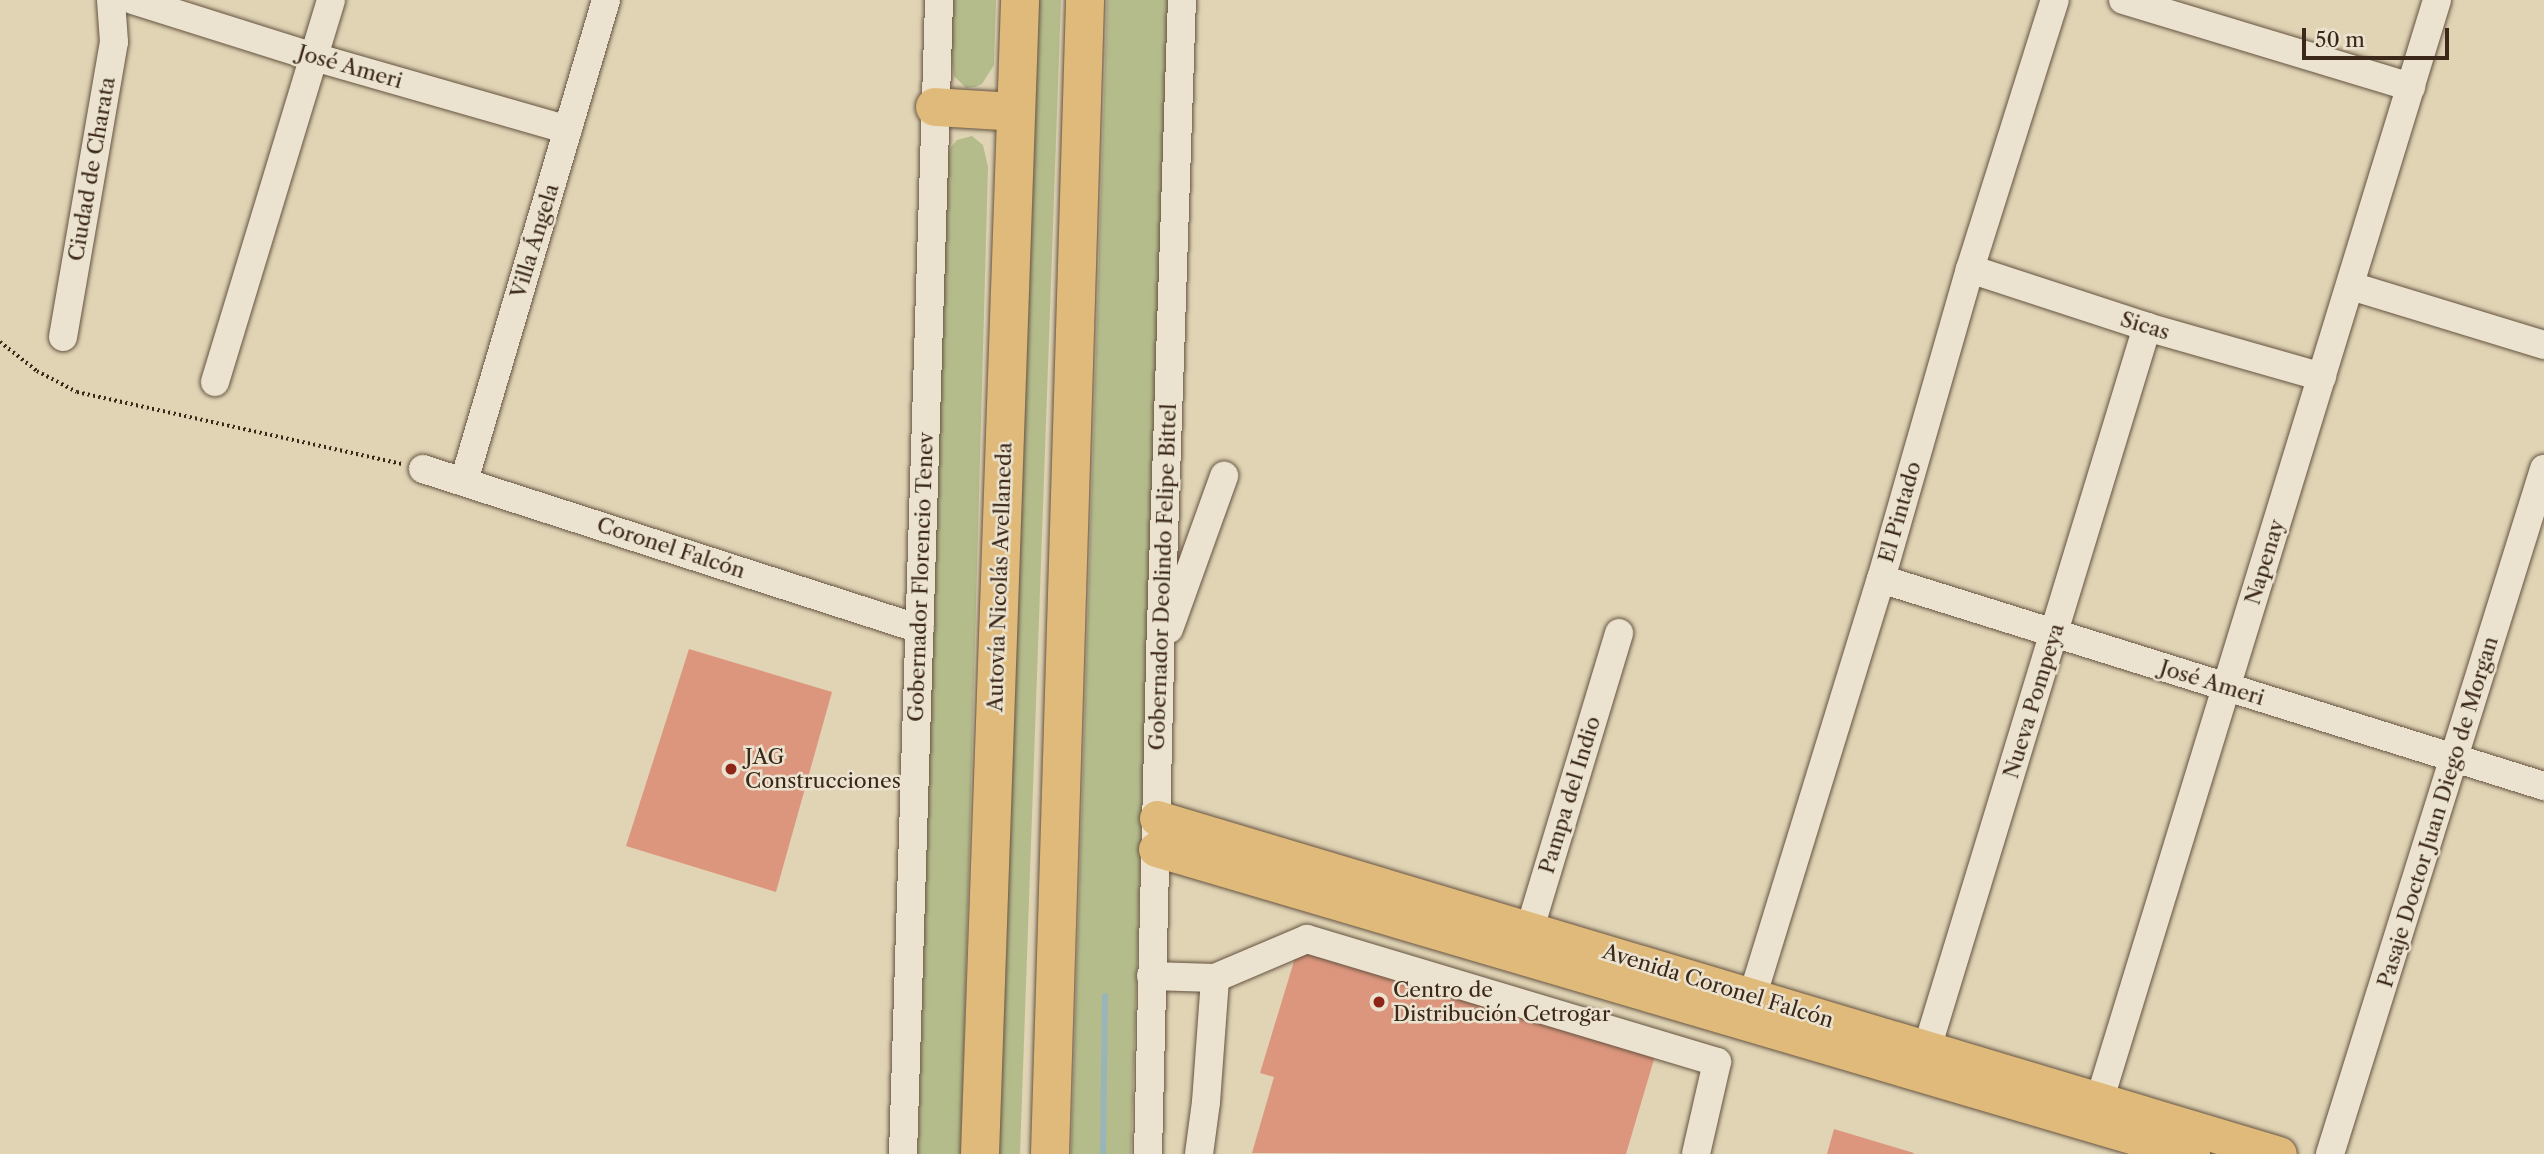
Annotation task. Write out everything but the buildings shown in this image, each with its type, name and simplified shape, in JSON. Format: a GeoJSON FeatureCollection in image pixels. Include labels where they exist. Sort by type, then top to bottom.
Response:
{"type":"FeatureCollection","features":[{"type":"Feature","properties":{"kind":"highway","name":"Autovía Nicolás Avellaneda"},"geometry":{"type":"LineString","coordinates":[[980,1154],[1020,0]]}},
{"type":"Feature","properties":{"kind":"highway"},"geometry":{"type":"LineString","coordinates":[[1050,1154],[1085,0]]}},
{"type":"Feature","properties":{"kind":"highway"},"geometry":{"type":"LineString","coordinates":[[935,107],[1016,112]]}},
{"type":"Feature","properties":{"kind":"main road","name":"Avenida Coronel Falcón"},"geometry":{"type":"LineString","coordinates":[[1156,834],[2096,1112],[2279,1154]]}},
{"type":"Feature","properties":{"kind":"main road","name":"Avenida Coronel Falcón"},"geometry":{"type":"LineString","coordinates":[[2096,1112],[2192,1154]]}},
{"type":"Feature","properties":{"kind":"street","name":"Ciudad de Charata"},"geometry":{"type":"LineString","coordinates":[[63,337],[114,41],[111,0]]}},
{"type":"Feature","properties":{"kind":"street","name":"José Ameri"},"geometry":{"type":"LineString","coordinates":[[133,0],[314,57],[568,130]]}},
{"type":"Feature","properties":{"kind":"street"},"geometry":{"type":"LineString","coordinates":[[215,382],[331,0]]}},
{"type":"Feature","properties":{"kind":"street","name":"Villa Ángela"},"geometry":{"type":"LineString","coordinates":[[464,481],[606,0]]}},
{"type":"Feature","properties":{"kind":"street","name":"Gobernador Florencio Tenev"},"geometry":{"type":"LineString","coordinates":[[903,1154],[939,0]]}},
{"type":"Feature","properties":{"kind":"street","name":"Gobernador Deolindo Felipe Bittel"},"geometry":{"type":"LineString","coordinates":[[1148,1154],[1160,655],[1182,0]]}},
{"type":"Feature","properties":{"kind":"street","name":"El Pintado"},"geometry":{"type":"LineString","coordinates":[[1748,1010],[1881,579],[1970,269],[2055,0]]}},
{"type":"Feature","properties":{"kind":"street"},"geometry":{"type":"LineString","coordinates":[[2123,0],[2411,87]]}},
{"type":"Feature","properties":{"kind":"street","name":"Napenay"},"geometry":{"type":"LineString","coordinates":[[2096,1112],[2437,0]]}},
{"type":"Feature","properties":{"kind":"street","name":"Sicas"},"geometry":{"type":"LineString","coordinates":[[1970,269],[2147,327],[2322,377]]}},
{"type":"Feature","properties":{"kind":"street"},"geometry":{"type":"LineString","coordinates":[[2351,286],[2544,345]]}},
{"type":"Feature","properties":{"kind":"street","name":"Nueva Pompeya"},"geometry":{"type":"LineString","coordinates":[[1923,1062],[2147,327]]}},
{"type":"Feature","properties":{"kind":"street","name":"Coronel Falcón"},"geometry":{"type":"LineString","coordinates":[[423,469],[920,629]]}},
{"type":"Feature","properties":{"kind":"street","name":"Pasaje Doctor Juan Diego de Morgan"},"geometry":{"type":"LineString","coordinates":[[2330,1154],[2544,469]]}},
{"type":"Feature","properties":{"kind":"street"},"geometry":{"type":"LineString","coordinates":[[1160,655],[1224,476]]}},
{"type":"Feature","properties":{"kind":"street","name":"José Ameri"},"geometry":{"type":"LineString","coordinates":[[1881,579],[2544,786]]}},
{"type":"Feature","properties":{"kind":"street","name":"Pampa del Indio"},"geometry":{"type":"LineString","coordinates":[[1525,944],[1619,633]]}},
{"type":"Feature","properties":{"kind":"street"},"geometry":{"type":"LineString","coordinates":[[1151,976],[1215,978],[1307,939],[1717,1062],[1696,1154]]}},
{"type":"Feature","properties":{"kind":"street"},"geometry":{"type":"LineString","coordinates":[[1199,1154],[1206,1102],[1215,978]]}},
{"type":"Feature","properties":{"kind":"path"},"geometry":{"type":"LineString","coordinates":[[0,342],[37,371],[77,392],[423,469]]}},
{"type":"Feature","properties":{"kind":"green space"},"geometry":{"type":"Polygon","coordinates":[[[951,0],[996,0],[994,65],[982,84],[975,87],[966,88],[954,76],[951,54],[951,0]]]}},
{"type":"Feature","properties":{"kind":"green space"},"geometry":{"type":"Polygon","coordinates":[[[1036,0],[1061,0],[1020,1154],[994,1154],[1036,0]]]}},
{"type":"Feature","properties":{"kind":"green space"},"geometry":{"type":"Polygon","coordinates":[[[1107,0],[1168,0],[1131,1154],[1071,1154],[1107,0]]]}},
{"type":"Feature","properties":{"kind":"green space"},"geometry":{"type":"Polygon","coordinates":[[[972,136],[983,145],[988,167],[961,1154],[918,1154],[946,165],[950,148],[957,140],[972,136]]]}},
{"type":"Feature","properties":{"kind":"waterway"},"geometry":{"type":"LineString","coordinates":[[1103,1154],[1105,996]]}},
{"type":"Feature","properties":{"kind":"place","name":"JAG Construcciones"},"geometry":{"type":"Point","coordinates":[731,769]}},
{"type":"Feature","properties":{"kind":"place","name":"Centro de Distribución Cetrogar"},"geometry":{"type":"Point","coordinates":[1379,1002]}}]}
